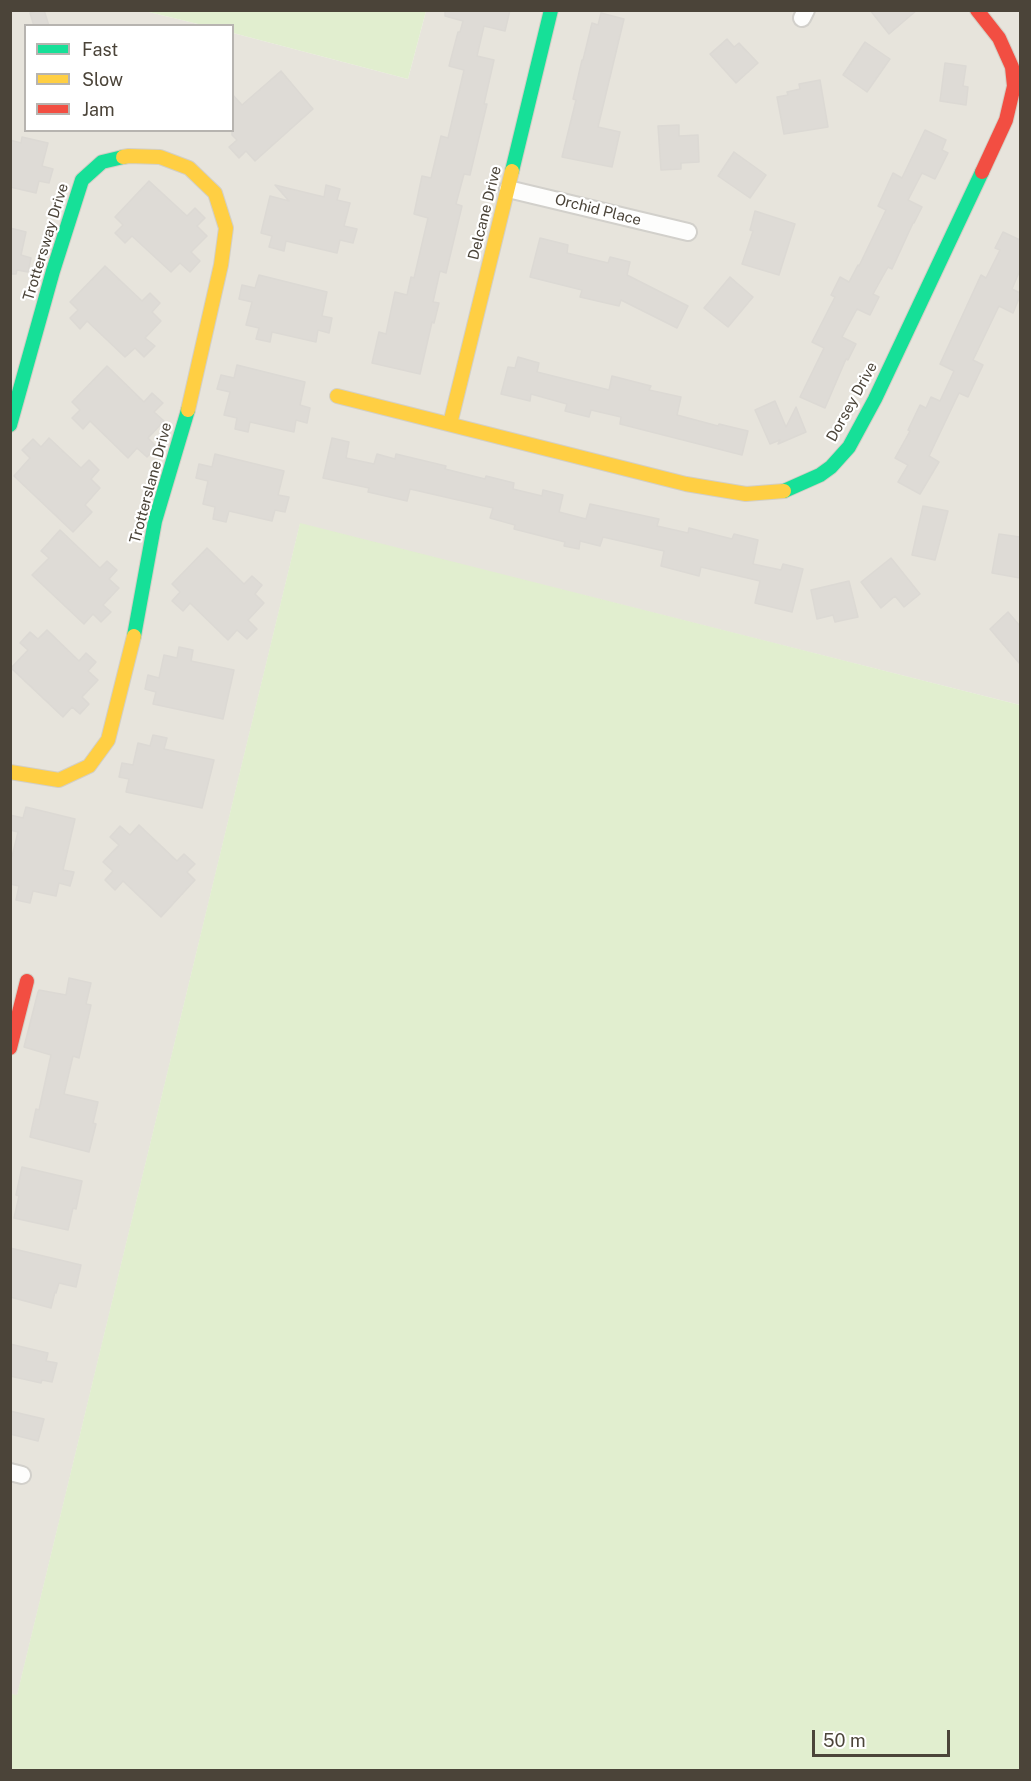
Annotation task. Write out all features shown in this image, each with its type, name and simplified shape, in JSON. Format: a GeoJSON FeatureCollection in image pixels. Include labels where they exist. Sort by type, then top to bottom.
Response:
{"type":"FeatureCollection","features":[{"type":"Feature","properties":{"kind":"street","name":"Delcane Drive"},"geometry":{"type":"LineString","coordinates":[[450,424],[551,10]]}},
{"type":"Feature","properties":{"kind":"street","name":"Dorsey Drive"},"geometry":{"type":"LineString","coordinates":[[337,396],[686,483],[746,494],[785,491],[807,482],[831,467],[849,447],[875,399],[1006,120],[1014,86],[1012,67],[999,38],[979,14]]}},
{"type":"Feature","properties":{"kind":"street","name":"Trottersway Drive"},"geometry":{"type":"LineString","coordinates":[[10,426],[81,180],[102,162],[129,156],[160,157],[189,168],[215,193]]}},
{"type":"Feature","properties":{"kind":"street","name":"Orchid Place"},"geometry":{"type":"LineString","coordinates":[[508,189],[688,232]]}},
{"type":"Feature","properties":{"kind":"street","name":"Trotterslane Drive"},"geometry":{"type":"LineString","coordinates":[[10,772],[59,780],[89,766],[108,740],[138,621],[155,521],[183,430],[221,265],[226,228],[215,193]]}},
{"type":"Feature","properties":{"kind":"street"},"geometry":{"type":"LineString","coordinates":[[10,1048],[27,981]]}},
{"type":"Feature","properties":{"kind":"shaded area"},"geometry":{"type":"Polygon","coordinates":[[[11,11],[145,11],[198,24],[24,24],[24,132],[234,132],[234,33],[408,79],[426,11],[1020,11],[1020,705],[300,524],[17,1696],[11,1694],[11,11]]]}},
{"type":"Feature","properties":{"kind":"green space"},"geometry":{"type":"Polygon","coordinates":[[[145,11],[426,11],[408,79],[234,33],[234,24],[198,24],[145,11]]]}},
{"type":"Feature","properties":{"kind":"green space"},"geometry":{"type":"Polygon","coordinates":[[[300,523],[1020,705],[1020,1770],[11,1770],[11,1694],[17,1695],[300,523]]]}},
{"type":"Feature","properties":{"kind":"building"},"geometry":{"type":"Polygon","coordinates":[[[44,10],[48,24],[33,24],[30,13],[44,10]]]}},
{"type":"Feature","properties":{"kind":"building"},"geometry":{"type":"Polygon","coordinates":[[[445,10],[510,10],[505,31],[484,26],[477,56],[494,60],[484,104],[487,104],[470,175],[464,174],[456,204],[462,206],[446,273],[440,271],[433,302],[439,303],[434,323],[432,322],[420,374],[372,363],[379,332],[386,334],[395,292],[407,295],[411,277],[414,278],[428,218],[414,214],[422,176],[431,178],[441,136],[448,138],[464,70],[449,66],[463,21],[445,16],[445,10]]]}},
{"type":"Feature","properties":{"kind":"building"},"geometry":{"type":"Polygon","coordinates":[[[870,10],[917,10],[889,34],[870,10]]]}},
{"type":"Feature","properties":{"kind":"building"},"geometry":{"type":"Polygon","coordinates":[[[601,13],[624,19],[598,127],[620,132],[612,167],[562,157],[576,100],[573,99],[592,23],[598,25],[601,13]]]}},
{"type":"Feature","properties":{"kind":"building"},"geometry":{"type":"Polygon","coordinates":[[[727,39],[734,47],[739,43],[758,63],[736,83],[710,54],[727,39]]]}},
{"type":"Feature","properties":{"kind":"building"},"geometry":{"type":"Polygon","coordinates":[[[865,42],[890,59],[867,92],[843,75],[865,42]]]}},
{"type":"Feature","properties":{"kind":"building"},"geometry":{"type":"Polygon","coordinates":[[[945,63],[966,66],[963,86],[968,87],[966,105],[940,101],[945,63]]]}},
{"type":"Feature","properties":{"kind":"building"},"geometry":{"type":"Polygon","coordinates":[[[281,71],[313,109],[255,161],[246,151],[239,158],[229,147],[237,140],[232,135],[234,132],[234,96],[242,105],[281,71]]]}},
{"type":"Feature","properties":{"kind":"building"},"geometry":{"type":"Polygon","coordinates":[[[820,80],[828,127],[784,134],[777,97],[800,89],[799,84],[820,80]]]}},
{"type":"Feature","properties":{"kind":"building"},"geometry":{"type":"Polygon","coordinates":[[[679,125],[679,136],[698,135],[699,162],[681,163],[681,169],[661,170],[658,126],[679,125]]]}},
{"type":"Feature","properties":{"kind":"building"},"geometry":{"type":"Polygon","coordinates":[[[925,130],[946,140],[942,150],[948,153],[935,179],[922,173],[908,200],[922,207],[892,269],[888,267],[873,294],[879,297],[870,315],[857,309],[842,337],[856,344],[848,360],[846,359],[825,408],[800,397],[824,348],[812,342],[835,297],[831,295],[840,277],[849,282],[886,210],[878,206],[893,173],[902,178],[925,130]]]}},
{"type":"Feature","properties":{"kind":"building"},"geometry":{"type":"Polygon","coordinates":[[[22,137],[48,143],[42,166],[53,169],[49,183],[39,181],[36,193],[10,187],[10,140],[21,143],[22,137]]]}},
{"type":"Feature","properties":{"kind":"building"},"geometry":{"type":"Polygon","coordinates":[[[734,152],[766,175],[750,198],[718,176],[734,152]]]}},
{"type":"Feature","properties":{"kind":"building"},"geometry":{"type":"Polygon","coordinates":[[[149,181],[187,216],[195,208],[205,218],[197,226],[207,236],[191,252],[200,261],[190,272],[180,263],[171,272],[132,236],[125,243],[115,233],[123,225],[115,217],[149,181]]]}},
{"type":"Feature","properties":{"kind":"building"},"geometry":{"type":"Polygon","coordinates":[[[275,185],[324,197],[326,185],[340,189],[337,200],[350,203],[344,226],[357,229],[353,243],[340,240],[337,253],[286,241],[284,251],[269,247],[272,236],[261,233],[270,196],[289,201],[275,185]]]}},
{"type":"Feature","properties":{"kind":"building"},"geometry":{"type":"Polygon","coordinates":[[[755,211],[795,224],[779,275],[742,264],[753,231],[750,230],[755,211]]]}},
{"type":"Feature","properties":{"kind":"building"},"geometry":{"type":"Polygon","coordinates":[[[10,228],[26,232],[21,255],[31,258],[28,272],[17,270],[16,274],[10,274],[10,228]]]}},
{"type":"Feature","properties":{"kind":"building"},"geometry":{"type":"Polygon","coordinates":[[[1003,232],[1020,240],[1020,270],[1012,289],[1020,293],[1020,296],[1013,313],[999,306],[973,360],[983,365],[968,397],[959,393],[929,456],[939,462],[920,494],[898,482],[908,465],[895,458],[910,431],[908,430],[920,405],[926,408],[931,397],[940,401],[954,371],[940,364],[981,275],[986,278],[1000,250],[995,248],[1003,232]]]}},
{"type":"Feature","properties":{"kind":"building"},"geometry":{"type":"Polygon","coordinates":[[[540,238],[568,245],[567,253],[608,263],[610,257],[630,262],[627,275],[688,306],[677,328],[621,300],[619,306],[580,297],[582,290],[530,277],[540,238]]]}},
{"type":"Feature","properties":{"kind":"building"},"geometry":{"type":"Polygon","coordinates":[[[105,266],[142,301],[150,293],[160,303],[152,312],[161,321],[145,338],[155,346],[144,357],[135,348],[125,357],[87,321],[80,329],[70,318],[78,310],[70,302],[105,266]]]}},
{"type":"Feature","properties":{"kind":"building"},"geometry":{"type":"Polygon","coordinates":[[[259,275],[327,292],[322,316],[332,318],[329,333],[318,330],[316,342],[272,332],[270,342],[256,339],[259,328],[246,325],[252,302],[239,299],[242,285],[255,288],[259,275]]]}},
{"type":"Feature","properties":{"kind":"building"},"geometry":{"type":"Polygon","coordinates":[[[730,277],[753,297],[728,327],[704,308],[730,277]]]}},
{"type":"Feature","properties":{"kind":"building"},"geometry":{"type":"Polygon","coordinates":[[[518,357],[539,363],[537,372],[609,390],[612,376],[651,386],[649,390],[681,397],[677,415],[748,431],[742,455],[620,424],[621,417],[591,410],[589,417],[565,411],[567,404],[531,394],[530,401],[501,394],[508,367],[515,368],[518,357]]]}},
{"type":"Feature","properties":{"kind":"building"},"geometry":{"type":"Polygon","coordinates":[[[237,365],[305,382],[300,405],[310,408],[307,423],[296,420],[294,432],[250,422],[248,432],[235,429],[237,418],[224,415],[230,392],[217,389],[221,375],[234,378],[237,365]]]}},
{"type":"Feature","properties":{"kind":"building"},"geometry":{"type":"Polygon","coordinates":[[[107,366],[144,402],[152,393],[163,403],[154,412],[164,421],[148,438],[157,447],[147,457],[137,448],[128,458],[90,421],[83,429],[72,418],[80,410],[72,402],[107,366]]]}},
{"type":"Feature","properties":{"kind":"building"},"geometry":{"type":"Polygon","coordinates":[[[775,401],[786,427],[796,407],[806,432],[778,444],[780,440],[770,444],[755,410],[775,401]]]}},
{"type":"Feature","properties":{"kind":"building"},"geometry":{"type":"Polygon","coordinates":[[[49,438],[81,468],[89,460],[99,470],[91,479],[100,488],[85,505],[92,512],[73,532],[14,476],[30,458],[22,450],[33,439],[41,447],[49,438]]]}},
{"type":"Feature","properties":{"kind":"building"},"geometry":{"type":"Polygon","coordinates":[[[332,438],[349,442],[346,458],[374,464],[377,454],[395,459],[396,454],[446,466],[445,469],[485,479],[486,476],[514,483],[513,489],[542,496],[543,490],[563,495],[559,512],[586,519],[590,504],[659,519],[657,526],[688,533],[689,528],[732,539],[734,534],[758,540],[753,564],[781,570],[783,564],[803,569],[792,612],[755,603],[760,581],[701,567],[699,576],[661,566],[664,551],[603,537],[600,546],[580,541],[579,549],[564,546],[565,542],[514,529],[515,525],[490,518],[493,508],[410,489],[407,501],[368,492],[369,488],[323,478],[332,438]]]}},
{"type":"Feature","properties":{"kind":"building"},"geometry":{"type":"Polygon","coordinates":[[[215,454],[284,471],[278,495],[289,497],[285,512],[275,510],[272,521],[229,511],[226,522],[213,519],[215,507],[203,504],[208,481],[196,478],[199,464],[212,467],[215,454]]]}},
{"type":"Feature","properties":{"kind":"building"},"geometry":{"type":"Polygon","coordinates":[[[923,506],[948,511],[935,560],[912,555],[923,506]]]}},
{"type":"Feature","properties":{"kind":"building"},"geometry":{"type":"Polygon","coordinates":[[[60,530],[100,568],[107,561],[117,570],[109,579],[119,588],[103,605],[111,612],[101,622],[93,614],[84,624],[32,575],[49,558],[41,551],[60,530]]]}},
{"type":"Feature","properties":{"kind":"building"},"geometry":{"type":"Polygon","coordinates":[[[999,534],[1020,537],[1020,578],[992,573],[999,534]]]}},
{"type":"Feature","properties":{"kind":"building"},"geometry":{"type":"Polygon","coordinates":[[[207,548],[244,584],[252,576],[262,585],[255,594],[264,603],[248,620],[257,629],[247,639],[237,630],[228,640],[190,603],[183,611],[172,601],[180,592],[172,584],[207,548]]]}},
{"type":"Feature","properties":{"kind":"building"},"geometry":{"type":"Polygon","coordinates":[[[891,558],[920,594],[904,607],[895,596],[881,608],[861,582],[891,558]]]}},
{"type":"Feature","properties":{"kind":"building"},"geometry":{"type":"Polygon","coordinates":[[[849,581],[858,617],[835,622],[833,615],[817,619],[811,590],[849,581]]]}},
{"type":"Feature","properties":{"kind":"building"},"geometry":{"type":"Polygon","coordinates":[[[1008,612],[1020,626],[1020,664],[990,629],[1008,612]]]}},
{"type":"Feature","properties":{"kind":"building"},"geometry":{"type":"Polygon","coordinates":[[[47,630],[79,661],[86,653],[96,662],[88,671],[98,680],[82,697],[89,704],[80,714],[72,707],[63,717],[11,668],[28,650],[20,643],[30,632],[38,639],[47,630]]]}},
{"type":"Feature","properties":{"kind":"building"},"geometry":{"type":"Polygon","coordinates":[[[179,647],[193,650],[191,661],[234,670],[223,719],[153,704],[156,692],[145,689],[148,675],[159,678],[164,655],[177,658],[179,647]]]}},
{"type":"Feature","properties":{"kind":"building"},"geometry":{"type":"Polygon","coordinates":[[[153,735],[167,738],[164,749],[214,760],[202,808],[126,792],[129,779],[119,777],[122,763],[133,765],[138,743],[150,746],[153,735]]]}},
{"type":"Feature","properties":{"kind":"building"},"geometry":{"type":"Polygon","coordinates":[[[26,807],[75,819],[63,870],[74,872],[70,886],[59,883],[56,896],[33,891],[30,903],[16,900],[19,886],[10,884],[10,865],[18,832],[10,830],[10,815],[23,818],[26,807]]]}},
{"type":"Feature","properties":{"kind":"building"},"geometry":{"type":"Polygon","coordinates":[[[139,825],[177,861],[184,854],[195,864],[187,872],[195,880],[161,917],[123,881],[115,890],[105,880],[113,871],[103,862],[119,845],[110,837],[120,826],[130,835],[139,825]]]}},
{"type":"Feature","properties":{"kind":"building"},"geometry":{"type":"Polygon","coordinates":[[[69,978],[91,983],[86,1004],[91,1005],[79,1058],[73,1056],[64,1094],[98,1102],[93,1123],[96,1124],[89,1152],[30,1137],[36,1109],[39,1110],[51,1055],[24,1047],[39,990],[66,995],[69,978]]]}},
{"type":"Feature","properties":{"kind":"building"},"geometry":{"type":"Polygon","coordinates":[[[22,1167],[82,1181],[76,1209],[73,1208],[68,1230],[14,1218],[22,1167]]]}},
{"type":"Feature","properties":{"kind":"building"},"geometry":{"type":"Polygon","coordinates":[[[10,1248],[81,1265],[76,1287],[59,1283],[51,1308],[10,1297],[10,1248]]]}},
{"type":"Feature","properties":{"kind":"building"},"geometry":{"type":"Polygon","coordinates":[[[10,1344],[48,1353],[46,1361],[57,1363],[52,1382],[42,1380],[41,1383],[10,1376],[10,1344]]]}},
{"type":"Feature","properties":{"kind":"building"},"geometry":{"type":"Polygon","coordinates":[[[10,1411],[44,1419],[38,1441],[10,1434],[10,1411]]]}},
{"type":"Feature","properties":{"kind":"traffic: fast"},"geometry":{"type":"LineString","coordinates":[[512,171],[551,10]]}},
{"type":"Feature","properties":{"kind":"traffic: fast"},"geometry":{"type":"LineString","coordinates":[[10,425],[53,271],[82,180],[102,162],[123,157]]}},
{"type":"Feature","properties":{"kind":"traffic: fast"},"geometry":{"type":"LineString","coordinates":[[784,491],[820,475],[831,467],[849,447],[875,399],[982,172]]}},
{"type":"Feature","properties":{"kind":"traffic: fast"},"geometry":{"type":"LineString","coordinates":[[134,636],[155,521],[188,410]]}},
{"type":"Feature","properties":{"kind":"traffic: slow"},"geometry":{"type":"LineString","coordinates":[[123,157],[160,157],[189,168],[215,193],[226,228],[221,265],[188,410]]}},
{"type":"Feature","properties":{"kind":"traffic: slow"},"geometry":{"type":"LineString","coordinates":[[450,424],[512,171]]}},
{"type":"Feature","properties":{"kind":"traffic: slow"},"geometry":{"type":"LineString","coordinates":[[337,396],[686,484],[746,494],[784,491]]}},
{"type":"Feature","properties":{"kind":"traffic: slow"},"geometry":{"type":"LineString","coordinates":[[10,772],[59,780],[89,766],[108,740],[134,636]]}},
{"type":"Feature","properties":{"kind":"traffic: jam"},"geometry":{"type":"LineString","coordinates":[[977,10],[999,38],[1012,67],[1014,86],[1006,120],[982,172]]}},
{"type":"Feature","properties":{"kind":"traffic: jam"},"geometry":{"type":"LineString","coordinates":[[10,1048],[27,981]]}}]}
